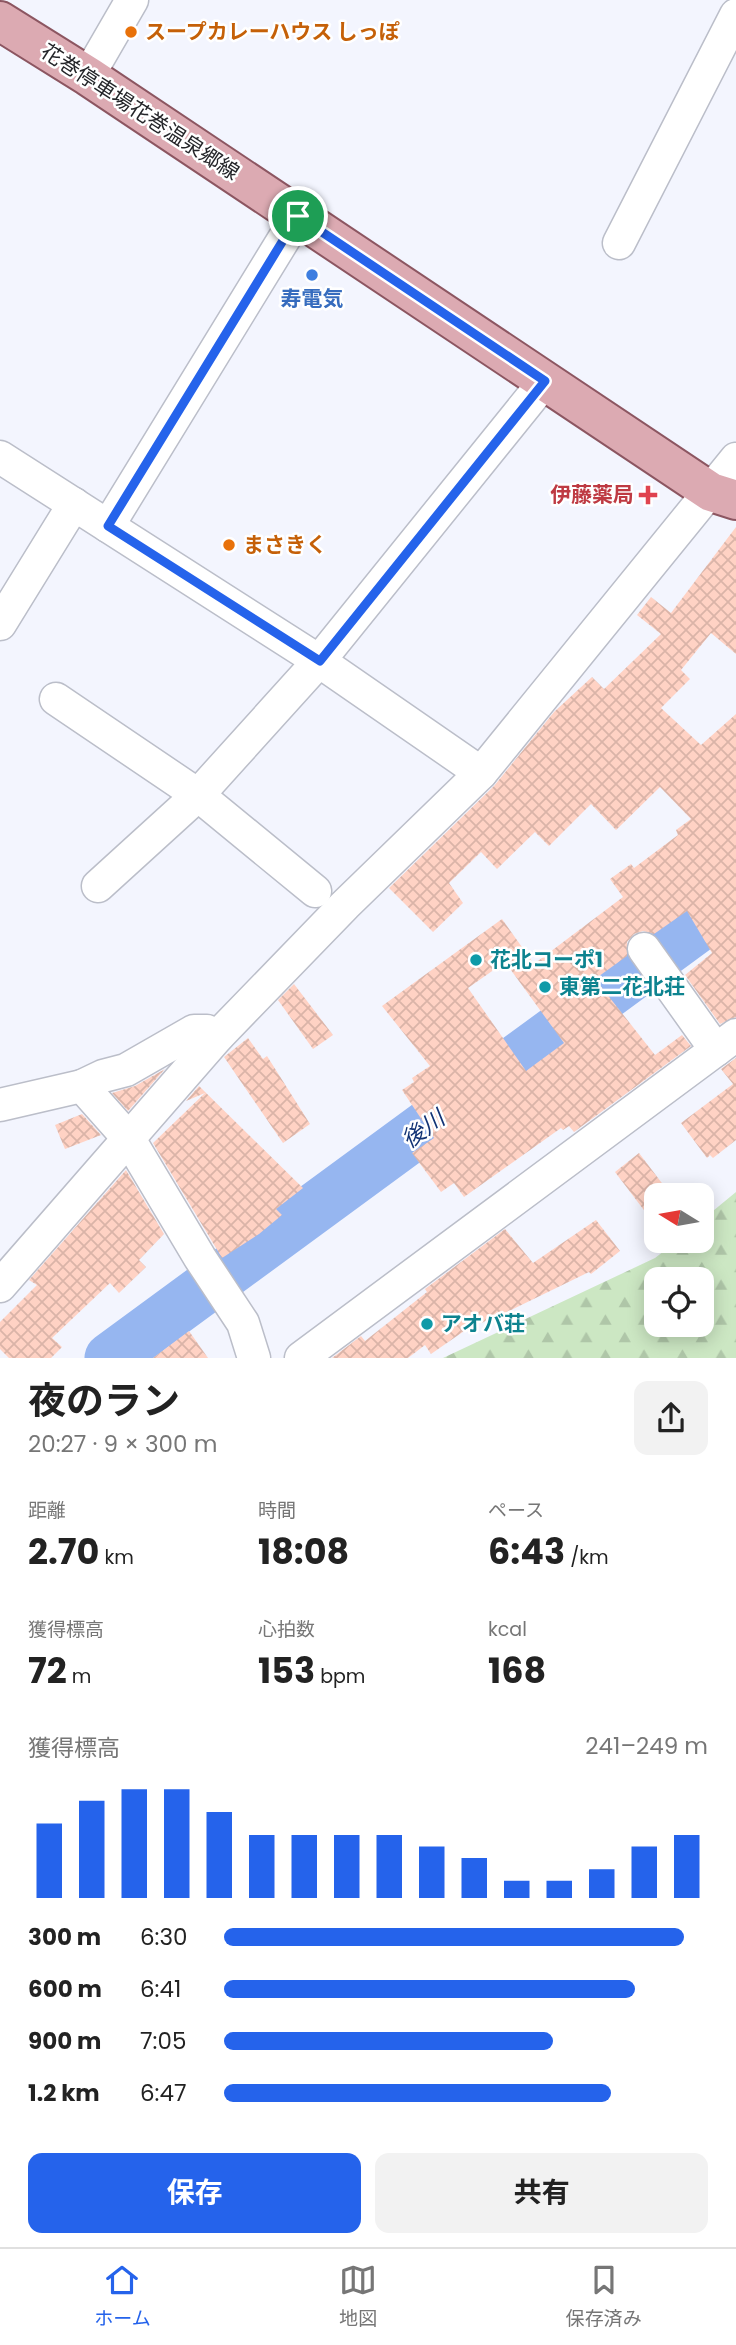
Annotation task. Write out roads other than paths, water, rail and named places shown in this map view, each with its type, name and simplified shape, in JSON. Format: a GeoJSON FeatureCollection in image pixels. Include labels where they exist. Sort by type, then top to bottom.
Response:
{"type":"FeatureCollection","features":[{"type":"Feature","properties":{"kind":"main road","name":"花巻停車場花巻温泉郷線"},"geometry":{"type":"LineString","coordinates":[[0,21],[88,76],[545,381],[724,496]]}},
{"type":"Feature","properties":{"kind":"street"},"geometry":{"type":"LineString","coordinates":[[88,76],[132,0]]}},
{"type":"Feature","properties":{"kind":"street"},"geometry":{"type":"LineString","coordinates":[[619,243],[736,15]]}},
{"type":"Feature","properties":{"kind":"street"},"geometry":{"type":"LineString","coordinates":[[108,526],[298,216]]}},
{"type":"Feature","properties":{"kind":"street"},"geometry":{"type":"LineString","coordinates":[[97,886],[198,795],[320,661],[545,381]]}},
{"type":"Feature","properties":{"kind":"street"},"geometry":{"type":"LineString","coordinates":[[0,457],[320,661],[481,773]]}},
{"type":"Feature","properties":{"kind":"street"},"geometry":{"type":"LineString","coordinates":[[0,1286],[218,1036],[345,905],[481,773],[724,496],[736,459]]}},
{"type":"Feature","properties":{"kind":"street"},"geometry":{"type":"LineString","coordinates":[[0,624],[74,504]]}},
{"type":"Feature","properties":{"kind":"street"},"geometry":{"type":"LineString","coordinates":[[56,699],[198,795],[315,891]]}},
{"type":"Feature","properties":{"kind":"street"},"geometry":{"type":"LineString","coordinates":[[301,1358],[726,1043],[663,976],[644,949]]}},
{"type":"Feature","properties":{"kind":"street"},"geometry":{"type":"LineString","coordinates":[[0,1105],[82,1086],[103,1076],[126,1070],[194,1031],[207,1031],[218,1036]]}},
{"type":"Feature","properties":{"kind":"street"},"geometry":{"type":"LineString","coordinates":[[82,1086],[129,1139],[200,1258],[243,1323],[254,1358]]}},
{"type":"Feature","properties":{"kind":"waterway","name":"後川"},"geometry":{"type":"LineString","coordinates":[[110,1358],[736,899]]}},
{"type":"Feature","properties":{"kind":"place","name":"スープカレーハウス しっぽ"},"geometry":{"type":"Point","coordinates":[131,32]}},
{"type":"Feature","properties":{"kind":"place","name":"寿電気"},"geometry":{"type":"Point","coordinates":[312,275]}},
{"type":"Feature","properties":{"kind":"place","name":"伊藤薬局"},"geometry":{"type":"Point","coordinates":[648,495]}},
{"type":"Feature","properties":{"kind":"place","name":"まさきく"},"geometry":{"type":"Point","coordinates":[229,545]}},
{"type":"Feature","properties":{"kind":"place","name":"花北コーポ1"},"geometry":{"type":"Point","coordinates":[476,960]}},
{"type":"Feature","properties":{"kind":"place","name":"東第二花北荘"},"geometry":{"type":"Point","coordinates":[545,987]}},
{"type":"Feature","properties":{"kind":"place","name":"アオバ荘"},"geometry":{"type":"Point","coordinates":[427,1324]}}]}
